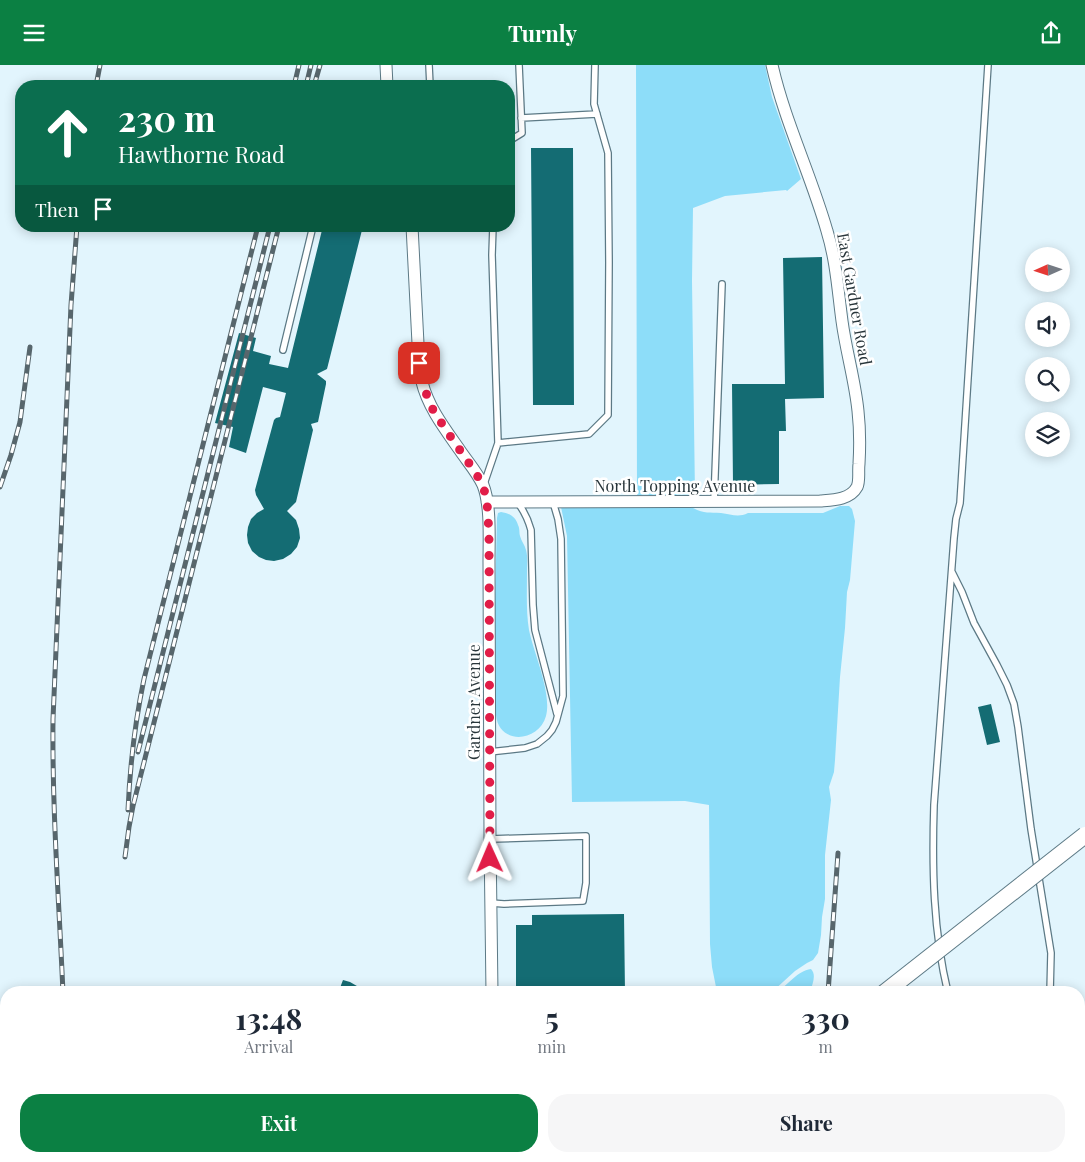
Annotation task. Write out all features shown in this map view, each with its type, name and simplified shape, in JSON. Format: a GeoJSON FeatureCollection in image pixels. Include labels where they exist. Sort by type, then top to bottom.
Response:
{"type":"FeatureCollection","features":[{"type":"Feature","properties":{"kind":"main road"},"geometry":{"type":"LineString","coordinates":[[893,986],[1085,835]]}},
{"type":"Feature","properties":{"kind":"street"},"geometry":{"type":"LineString","coordinates":[[386,65],[387,80]]}},
{"type":"Feature","properties":{"kind":"street","name":"East Gardner Road"},"geometry":{"type":"LineString","coordinates":[[772,65],[776,85],[809,177],[833,253],[842,323],[858,410],[860,443],[857,486]]}},
{"type":"Feature","properties":{"kind":"street","name":"Gardner Avenue"},"geometry":{"type":"LineString","coordinates":[[412,232],[419,363],[422,383],[432,408],[483,485],[487,502],[489,545],[492,986]]}},
{"type":"Feature","properties":{"kind":"street","name":"North Topping Avenue"},"geometry":{"type":"LineString","coordinates":[[487,502],[820,501],[839,499],[850,495],[857,486]]}},
{"type":"Feature","properties":{"kind":"lane"},"geometry":{"type":"LineString","coordinates":[[429,65],[430,80]]}},
{"type":"Feature","properties":{"kind":"lane"},"geometry":{"type":"LineString","coordinates":[[515,137],[522,133],[518,65]]}},
{"type":"Feature","properties":{"kind":"lane"},"geometry":{"type":"LineString","coordinates":[[498,443],[589,434],[608,415],[608,153],[594,104],[595,65]]}},
{"type":"Feature","properties":{"kind":"lane"},"geometry":{"type":"LineString","coordinates":[[946,986],[941,961],[934,893],[935,778],[951,569],[956,519],[960,503],[988,65]]}},
{"type":"Feature","properties":{"kind":"lane"},"geometry":{"type":"LineString","coordinates":[[521,118],[597,114]]}},
{"type":"Feature","properties":{"kind":"lane"},"geometry":{"type":"LineString","coordinates":[[283,350],[312,232]]}},
{"type":"Feature","properties":{"kind":"lane"},"geometry":{"type":"LineString","coordinates":[[483,485],[498,443],[493,232]]}},
{"type":"Feature","properties":{"kind":"lane"},"geometry":{"type":"LineString","coordinates":[[714,502],[722,284]]}},
{"type":"Feature","properties":{"kind":"lane"},"geometry":{"type":"LineString","coordinates":[[518,502],[529,521],[531,530],[535,630],[557,714]]}},
{"type":"Feature","properties":{"kind":"lane"},"geometry":{"type":"LineString","coordinates":[[489,752],[524,748],[543,740],[552,730],[563,696],[561,539],[553,502]]}},
{"type":"Feature","properties":{"kind":"lane"},"geometry":{"type":"LineString","coordinates":[[951,569],[974,623],[1007,685],[1014,704],[1031,829],[1051,953],[1050,986]]}},
{"type":"Feature","properties":{"kind":"lane"},"geometry":{"type":"LineString","coordinates":[[490,839],[586,836],[584,901],[491,903]]}},
{"type":"Feature","properties":{"kind":"shaded area"},"geometry":{"type":"Polygon","coordinates":[[[636,65],[765,65],[772,97],[801,179],[787,191],[725,196],[693,208],[692,281],[695,495],[637,495],[636,65]]]}},
{"type":"Feature","properties":{"kind":"shaded area"},"geometry":{"type":"Polygon","coordinates":[[[840,506],[849,506],[852,509],[855,521],[850,580],[847,592],[834,772],[829,787],[831,800],[825,855],[825,899],[818,953],[813,960],[795,971],[779,986],[716,986],[710,944],[709,805],[685,801],[572,802],[567,536],[561,507],[693,508],[704,512],[738,515],[748,513],[823,513],[840,506]]]}},
{"type":"Feature","properties":{"kind":"shaded area"},"geometry":{"type":"Polygon","coordinates":[[[498,513],[509,514],[516,520],[526,550],[529,630],[547,696],[546,716],[542,725],[536,731],[520,737],[511,736],[504,732],[499,725],[496,715],[495,603],[497,518],[498,513]]]}},
{"type":"Feature","properties":{"kind":"shaded area"},"geometry":{"type":"Polygon","coordinates":[[[811,969],[813,971],[812,986],[784,986],[797,975],[811,969]]]}},
{"type":"Feature","properties":{"kind":"building"},"geometry":{"type":"Polygon","coordinates":[[[531,148],[573,148],[574,405],[533,405],[531,148]]]}},
{"type":"Feature","properties":{"kind":"building"},"geometry":{"type":"Polygon","coordinates":[[[322,232],[361,232],[327,369],[317,374],[326,381],[318,422],[311,424],[313,430],[296,502],[287,511],[296,520],[300,538],[297,547],[291,554],[283,559],[274,561],[259,557],[252,551],[247,535],[251,519],[264,509],[255,490],[274,420],[280,417],[286,393],[263,387],[246,453],[229,447],[233,427],[215,423],[239,333],[256,338],[253,351],[271,356],[269,364],[288,368],[322,232]]]}},
{"type":"Feature","properties":{"kind":"building"},"geometry":{"type":"Polygon","coordinates":[[[822,257],[824,398],[785,399],[786,431],[779,431],[779,484],[733,485],[732,384],[785,384],[783,258],[822,257]]]}},
{"type":"Feature","properties":{"kind":"building"},"geometry":{"type":"Polygon","coordinates":[[[991,704],[1000,742],[987,745],[978,707],[991,704]]]}},
{"type":"Feature","properties":{"kind":"building"},"geometry":{"type":"Polygon","coordinates":[[[624,914],[625,986],[516,986],[516,925],[532,925],[532,915],[624,914]]]}},
{"type":"Feature","properties":{"kind":"building"},"geometry":{"type":"Polygon","coordinates":[[[343,980],[357,986],[341,986],[343,980]]]}},
{"type":"Feature","properties":{"kind":"railway"},"geometry":{"type":"LineString","coordinates":[[97,80],[100,65]]}},
{"type":"Feature","properties":{"kind":"railway"},"geometry":{"type":"LineString","coordinates":[[295,80],[299,65]]}},
{"type":"Feature","properties":{"kind":"railway"},"geometry":{"type":"LineString","coordinates":[[307,80],[311,65]]}},
{"type":"Feature","properties":{"kind":"railway"},"geometry":{"type":"LineString","coordinates":[[316,80],[320,65]]}},
{"type":"Feature","properties":{"kind":"railway"},"geometry":{"type":"LineString","coordinates":[[63,986],[55,821],[53,719],[71,305],[77,232]]}},
{"type":"Feature","properties":{"kind":"railway"},"geometry":{"type":"LineString","coordinates":[[128,810],[133,744],[144,679],[256,232]]}},
{"type":"Feature","properties":{"kind":"railway"},"geometry":{"type":"LineString","coordinates":[[138,752],[268,232]]}},
{"type":"Feature","properties":{"kind":"railway"},"geometry":{"type":"LineString","coordinates":[[125,857],[133,806],[277,232]]}},
{"type":"Feature","properties":{"kind":"railway"},"geometry":{"type":"LineString","coordinates":[[0,487],[20,422],[30,347]]}},
{"type":"Feature","properties":{"kind":"railway"},"geometry":{"type":"LineString","coordinates":[[828,986],[838,853]]}},
{"type":"Feature","properties":{"kind":"route"},"geometry":{"type":"LineString","coordinates":[[419,363],[422,383],[432,408],[483,485],[487,502],[489,533],[490,858]]}}]}
